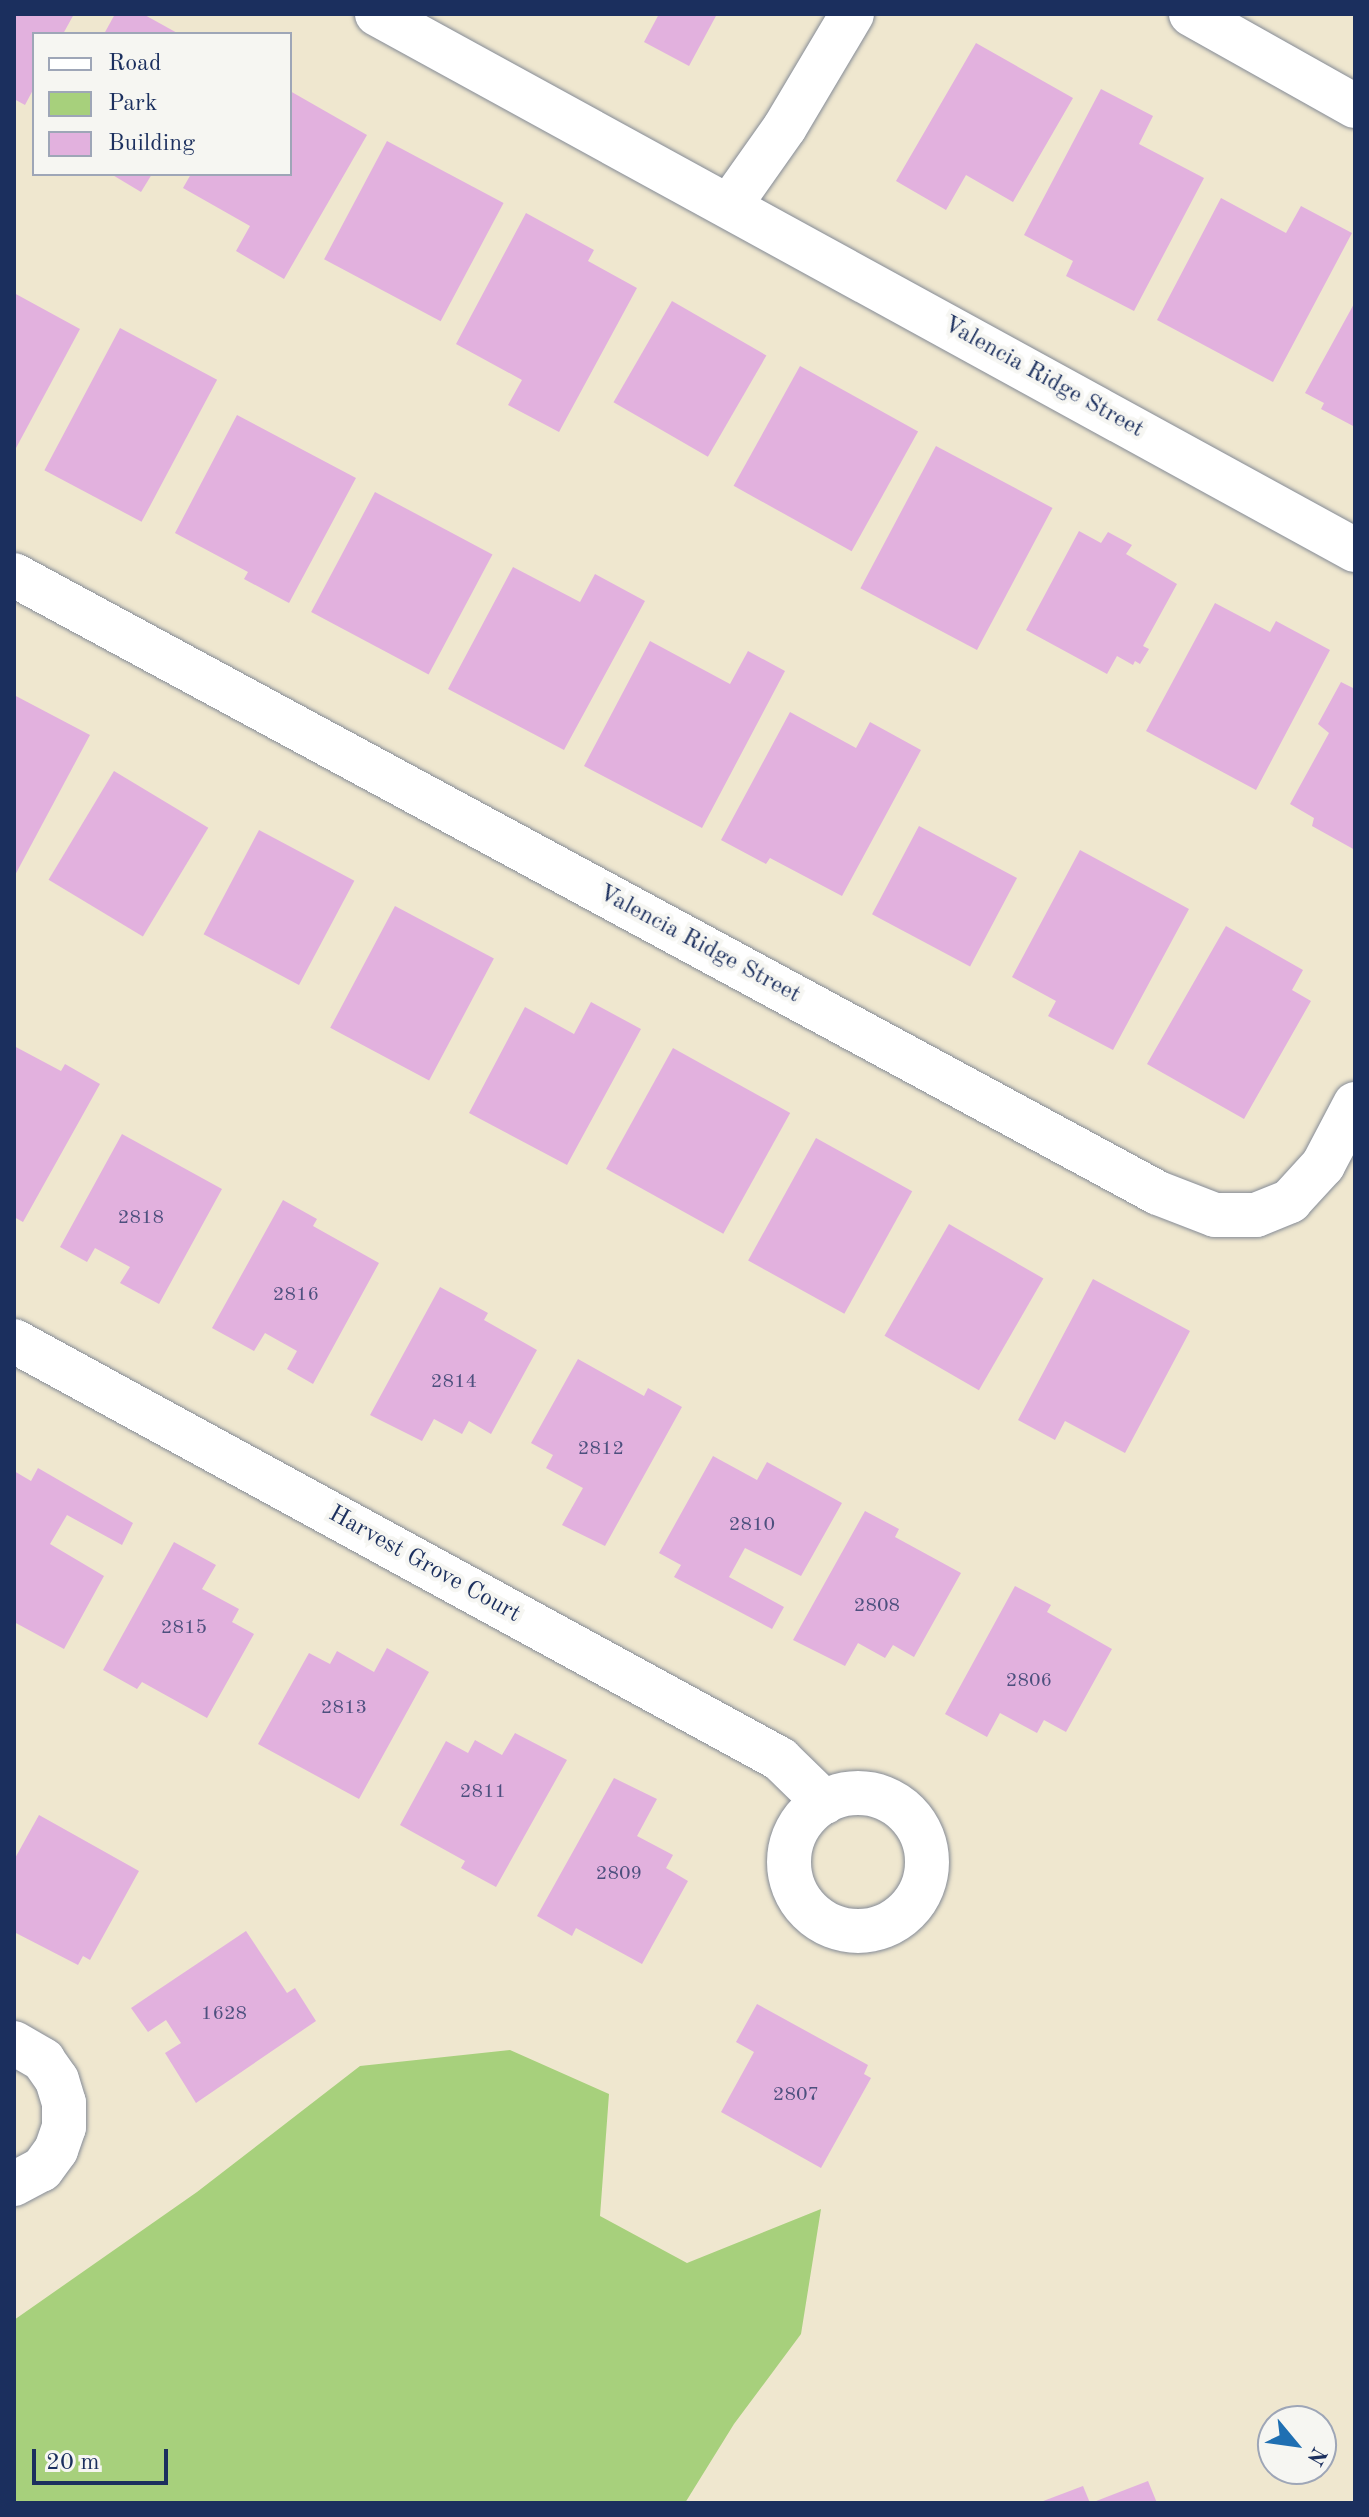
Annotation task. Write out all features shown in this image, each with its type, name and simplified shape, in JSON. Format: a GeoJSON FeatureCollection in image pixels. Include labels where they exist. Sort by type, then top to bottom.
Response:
{"type":"FeatureCollection","features":[{"type":"Feature","properties":{"kind":"street","name":"Valencia Ridge Street"},"geometry":{"type":"LineString","coordinates":[[377,14],[1355,550]]}},
{"type":"Feature","properties":{"kind":"street"},"geometry":{"type":"LineString","coordinates":[[730,205],[785,127],[852,14]]}},
{"type":"Feature","properties":{"kind":"street"},"geometry":{"type":"LineString","coordinates":[[1191,14],[1355,106]]}},
{"type":"Feature","properties":{"kind":"street","name":"Valencia Ridge Street"},"geometry":{"type":"LineString","coordinates":[[14,575],[1144,1185],[1200,1210],[1215,1215],[1256,1215],[1290,1201],[1323,1165],[1355,1104]]}},
{"type":"Feature","properties":{"kind":"street","name":"Harvest Grove Court"},"geometry":{"type":"LineString","coordinates":[[14,1341],[780,1759],[824,1802]]}},
{"type":"Feature","properties":{"kind":"street"},"geometry":{"type":"LineString","coordinates":[[14,2043],[43,2060],[57,2080],[64,2115],[56,2150],[42,2169],[14,2184]]}},
{"type":"Feature","properties":{"kind":"green space"},"geometry":{"type":"Polygon","coordinates":[[[510,2050],[609,2094],[600,2216],[687,2263],[821,2209],[801,2334],[734,2424],[685,2503],[14,2503],[14,2320],[197,2192],[360,2066],[510,2050]]]}},
{"type":"Feature","properties":{"kind":"building"},"geometry":{"type":"Polygon","coordinates":[[[14,14],[74,14],[64,32],[32,32],[32,92],[25,105],[14,99],[14,14]]]}},
{"type":"Feature","properties":{"kind":"building"},"geometry":{"type":"Polygon","coordinates":[[[115,14],[143,14],[175,32],[105,32],[115,14]]]}},
{"type":"Feature","properties":{"kind":"building"},"geometry":{"type":"Polygon","coordinates":[[[659,14],[717,14],[689,66],[644,42],[659,14]]]}},
{"type":"Feature","properties":{"kind":"building"},"geometry":{"type":"Polygon","coordinates":[[[976,43],[1073,98],[1013,202],[966,175],[946,210],[896,181],[976,43]]]}},
{"type":"Feature","properties":{"kind":"building"},"geometry":{"type":"Polygon","coordinates":[[[1101,89],[1153,116],[1139,144],[1204,178],[1134,311],[1066,276],[1073,261],[1024,235],[1101,89]]]}},
{"type":"Feature","properties":{"kind":"building"},"geometry":{"type":"Polygon","coordinates":[[[292,92],[367,135],[284,279],[236,251],[250,226],[183,188],[190,176],[292,176],[292,92]]]}},
{"type":"Feature","properties":{"kind":"building"},"geometry":{"type":"Polygon","coordinates":[[[387,141],[504,203],[441,321],[324,259],[387,141]]]}},
{"type":"Feature","properties":{"kind":"building"},"geometry":{"type":"Polygon","coordinates":[[[114,176],[151,176],[141,192],[114,176]]]}},
{"type":"Feature","properties":{"kind":"building"},"geometry":{"type":"Polygon","coordinates":[[[1221,198],[1286,233],[1301,206],[1352,233],[1273,382],[1157,320],[1221,198]]]}},
{"type":"Feature","properties":{"kind":"building"},"geometry":{"type":"Polygon","coordinates":[[[526,213],[594,250],[588,261],[637,288],[559,432],[508,405],[522,380],[456,344],[526,213]]]}},
{"type":"Feature","properties":{"kind":"building"},"geometry":{"type":"Polygon","coordinates":[[[14,293],[80,329],[16,448],[14,446],[14,293]]]}},
{"type":"Feature","properties":{"kind":"building"},"geometry":{"type":"Polygon","coordinates":[[[672,301],[766,356],[708,457],[614,402],[672,301]]]}},
{"type":"Feature","properties":{"kind":"building"},"geometry":{"type":"Polygon","coordinates":[[[1355,302],[1355,427],[1321,409],[1324,403],[1305,393],[1355,302]]]}},
{"type":"Feature","properties":{"kind":"building"},"geometry":{"type":"Polygon","coordinates":[[[120,328],[217,380],[142,522],[44,470],[120,328]]]}},
{"type":"Feature","properties":{"kind":"building"},"geometry":{"type":"Polygon","coordinates":[[[800,366],[918,431],[852,551],[734,486],[800,366]]]}},
{"type":"Feature","properties":{"kind":"building"},"geometry":{"type":"Polygon","coordinates":[[[237,415],[356,478],[289,603],[244,579],[248,572],[175,533],[237,415]]]}},
{"type":"Feature","properties":{"kind":"building"},"geometry":{"type":"Polygon","coordinates":[[[936,446],[1053,508],[977,650],[860,588],[936,446]]]}},
{"type":"Feature","properties":{"kind":"building"},"geometry":{"type":"Polygon","coordinates":[[[375,492],[492,554],[429,675],[311,612],[375,492]]]}},
{"type":"Feature","properties":{"kind":"building"},"geometry":{"type":"Polygon","coordinates":[[[1079,531],[1101,543],[1108,532],[1132,545],[1126,554],[1177,584],[1143,646],[1149,649],[1140,664],[1135,661],[1133,665],[1117,656],[1107,674],[1026,630],[1079,531]]]}},
{"type":"Feature","properties":{"kind":"building"},"geometry":{"type":"Polygon","coordinates":[[[513,567],[580,602],[595,574],[645,601],[564,750],[448,689],[513,567]]]}},
{"type":"Feature","properties":{"kind":"building"},"geometry":{"type":"Polygon","coordinates":[[[1215,603],[1270,632],[1276,621],[1330,650],[1256,790],[1146,731],[1215,603]]]}},
{"type":"Feature","properties":{"kind":"building"},"geometry":{"type":"Polygon","coordinates":[[[650,641],[730,684],[748,651],[785,671],[702,828],[584,766],[650,641]]]}},
{"type":"Feature","properties":{"kind":"building"},"geometry":{"type":"Polygon","coordinates":[[[1341,682],[1355,689],[1355,850],[1312,826],[1314,818],[1290,804],[1329,733],[1318,724],[1341,682]]]}},
{"type":"Feature","properties":{"kind":"building"},"geometry":{"type":"Polygon","coordinates":[[[14,695],[90,735],[14,877],[14,695]]]}},
{"type":"Feature","properties":{"kind":"building"},"geometry":{"type":"Polygon","coordinates":[[[790,712],[856,748],[870,722],[921,750],[842,896],[770,858],[766,864],[721,840],[790,712]]]}},
{"type":"Feature","properties":{"kind":"building"},"geometry":{"type":"Polygon","coordinates":[[[114,771],[208,828],[143,937],[49,880],[114,771]]]}},
{"type":"Feature","properties":{"kind":"building"},"geometry":{"type":"Polygon","coordinates":[[[919,826],[1017,878],[970,966],[872,914],[919,826]]]}},
{"type":"Feature","properties":{"kind":"building"},"geometry":{"type":"Polygon","coordinates":[[[259,830],[354,881],[299,985],[204,934],[259,830]]]}},
{"type":"Feature","properties":{"kind":"building"},"geometry":{"type":"Polygon","coordinates":[[[1080,850],[1189,909],[1113,1050],[1048,1016],[1056,1001],[1012,977],[1080,850]]]}},
{"type":"Feature","properties":{"kind":"building"},"geometry":{"type":"Polygon","coordinates":[[[395,906],[494,959],[429,1080],[330,1028],[395,906]]]}},
{"type":"Feature","properties":{"kind":"building"},"geometry":{"type":"Polygon","coordinates":[[[1226,926],[1303,970],[1292,990],[1311,1001],[1244,1119],[1147,1064],[1226,926]]]}},
{"type":"Feature","properties":{"kind":"building"},"geometry":{"type":"Polygon","coordinates":[[[591,1002],[641,1029],[567,1165],[469,1113],[525,1007],[574,1034],[591,1002]]]}},
{"type":"Feature","properties":{"kind":"building"},"geometry":{"type":"Polygon","coordinates":[[[14,1046],[61,1071],[65,1064],[100,1084],[23,1222],[14,1217],[14,1046]]]}},
{"type":"Feature","properties":{"kind":"building"},"geometry":{"type":"Polygon","coordinates":[[[673,1048],[790,1113],[723,1234],[606,1169],[673,1048]]]}},
{"type":"Feature","properties":{"kind":"building"},"geometry":{"type":"Polygon","coordinates":[[[122,1134],[222,1189],[159,1304],[120,1283],[130,1267],[95,1248],[87,1262],[60,1247],[122,1134]]]}},
{"type":"Feature","properties":{"kind":"building"},"geometry":{"type":"Polygon","coordinates":[[[816,1138],[912,1191],[844,1314],[748,1260],[816,1138]]]}},
{"type":"Feature","properties":{"kind":"building"},"geometry":{"type":"Polygon","coordinates":[[[283,1200],[317,1219],[313,1226],[379,1263],[313,1384],[287,1369],[297,1351],[265,1333],[254,1351],[212,1328],[283,1200]]]}},
{"type":"Feature","properties":{"kind":"building"},"geometry":{"type":"Polygon","coordinates":[[[949,1224],[1043,1278],[979,1390],[884,1336],[949,1224]]]}},
{"type":"Feature","properties":{"kind":"building"},"geometry":{"type":"Polygon","coordinates":[[[1093,1279],[1190,1331],[1125,1453],[1065,1421],[1055,1440],[1018,1420],[1093,1279]]]}},
{"type":"Feature","properties":{"kind":"building"},"geometry":{"type":"Polygon","coordinates":[[[440,1287],[488,1313],[484,1320],[537,1350],[491,1434],[469,1421],[462,1434],[434,1419],[422,1441],[370,1415],[440,1287]]]}},
{"type":"Feature","properties":{"kind":"building"},"geometry":{"type":"Polygon","coordinates":[[[578,1359],[644,1396],[648,1388],[682,1407],[605,1546],[562,1525],[583,1488],[546,1468],[553,1455],[531,1443],[578,1359]]]}},
{"type":"Feature","properties":{"kind":"building"},"geometry":{"type":"Polygon","coordinates":[[[713,1456],[757,1480],[767,1462],[842,1503],[801,1576],[745,1548],[729,1577],[784,1607],[772,1629],[674,1577],[681,1565],[659,1553],[713,1456]]]}},
{"type":"Feature","properties":{"kind":"building"},"geometry":{"type":"Polygon","coordinates":[[[38,1468],[133,1523],[122,1545],[67,1515],[50,1544],[104,1576],[64,1649],[14,1622],[14,1471],[31,1481],[38,1468]]]}},
{"type":"Feature","properties":{"kind":"building"},"geometry":{"type":"Polygon","coordinates":[[[865,1511],[899,1529],[895,1537],[961,1573],[914,1657],[893,1645],[885,1658],[858,1643],[845,1666],[793,1640],[865,1511]]]}},
{"type":"Feature","properties":{"kind":"building"},"geometry":{"type":"Polygon","coordinates":[[[174,1542],[216,1565],[202,1589],[239,1609],[232,1622],[254,1634],[207,1718],[142,1682],[137,1689],[103,1670],[174,1542]]]}},
{"type":"Feature","properties":{"kind":"building"},"geometry":{"type":"Polygon","coordinates":[[[1015,1586],[1051,1605],[1047,1612],[1112,1649],[1066,1732],[1044,1720],[1037,1733],[1000,1713],[987,1737],[945,1714],[1015,1586]]]}},
{"type":"Feature","properties":{"kind":"building"},"geometry":{"type":"Polygon","coordinates":[[[387,1648],[429,1672],[359,1799],[258,1744],[309,1653],[330,1664],[337,1651],[374,1672],[387,1648]]]}},
{"type":"Feature","properties":{"kind":"building"},"geometry":{"type":"Polygon","coordinates":[[[515,1733],[567,1760],[496,1887],[461,1868],[465,1861],[400,1825],[446,1741],[468,1753],[475,1740],[502,1755],[515,1733]]]}},
{"type":"Feature","properties":{"kind":"building"},"geometry":{"type":"Polygon","coordinates":[[[614,1778],[657,1799],[637,1836],[673,1855],[666,1868],[688,1881],[642,1964],[576,1928],[572,1936],[537,1916],[614,1778]]]}},
{"type":"Feature","properties":{"kind":"building"},"geometry":{"type":"Polygon","coordinates":[[[39,1815],[139,1871],[90,1960],[83,1956],[78,1965],[14,1932],[14,1860],[39,1815]]]}},
{"type":"Feature","properties":{"kind":"building"},"geometry":{"type":"Polygon","coordinates":[[[246,1931],[287,1993],[295,1988],[316,2021],[196,2103],[165,2053],[181,2043],[166,2020],[148,2032],[131,2008],[246,1931]]]}},
{"type":"Feature","properties":{"kind":"building"},"geometry":{"type":"Polygon","coordinates":[[[757,2004],[868,2065],[864,2074],[871,2078],[821,2168],[721,2112],[754,2052],[736,2042],[757,2004]]]}},
{"type":"Feature","properties":{"kind":"building"},"geometry":{"type":"Polygon","coordinates":[[[1148,2481],[1157,2503],[1091,2503],[1148,2481]]]}},
{"type":"Feature","properties":{"kind":"building"},"geometry":{"type":"Polygon","coordinates":[[[1083,2486],[1090,2503],[1038,2503],[1083,2486]]]}}]}
